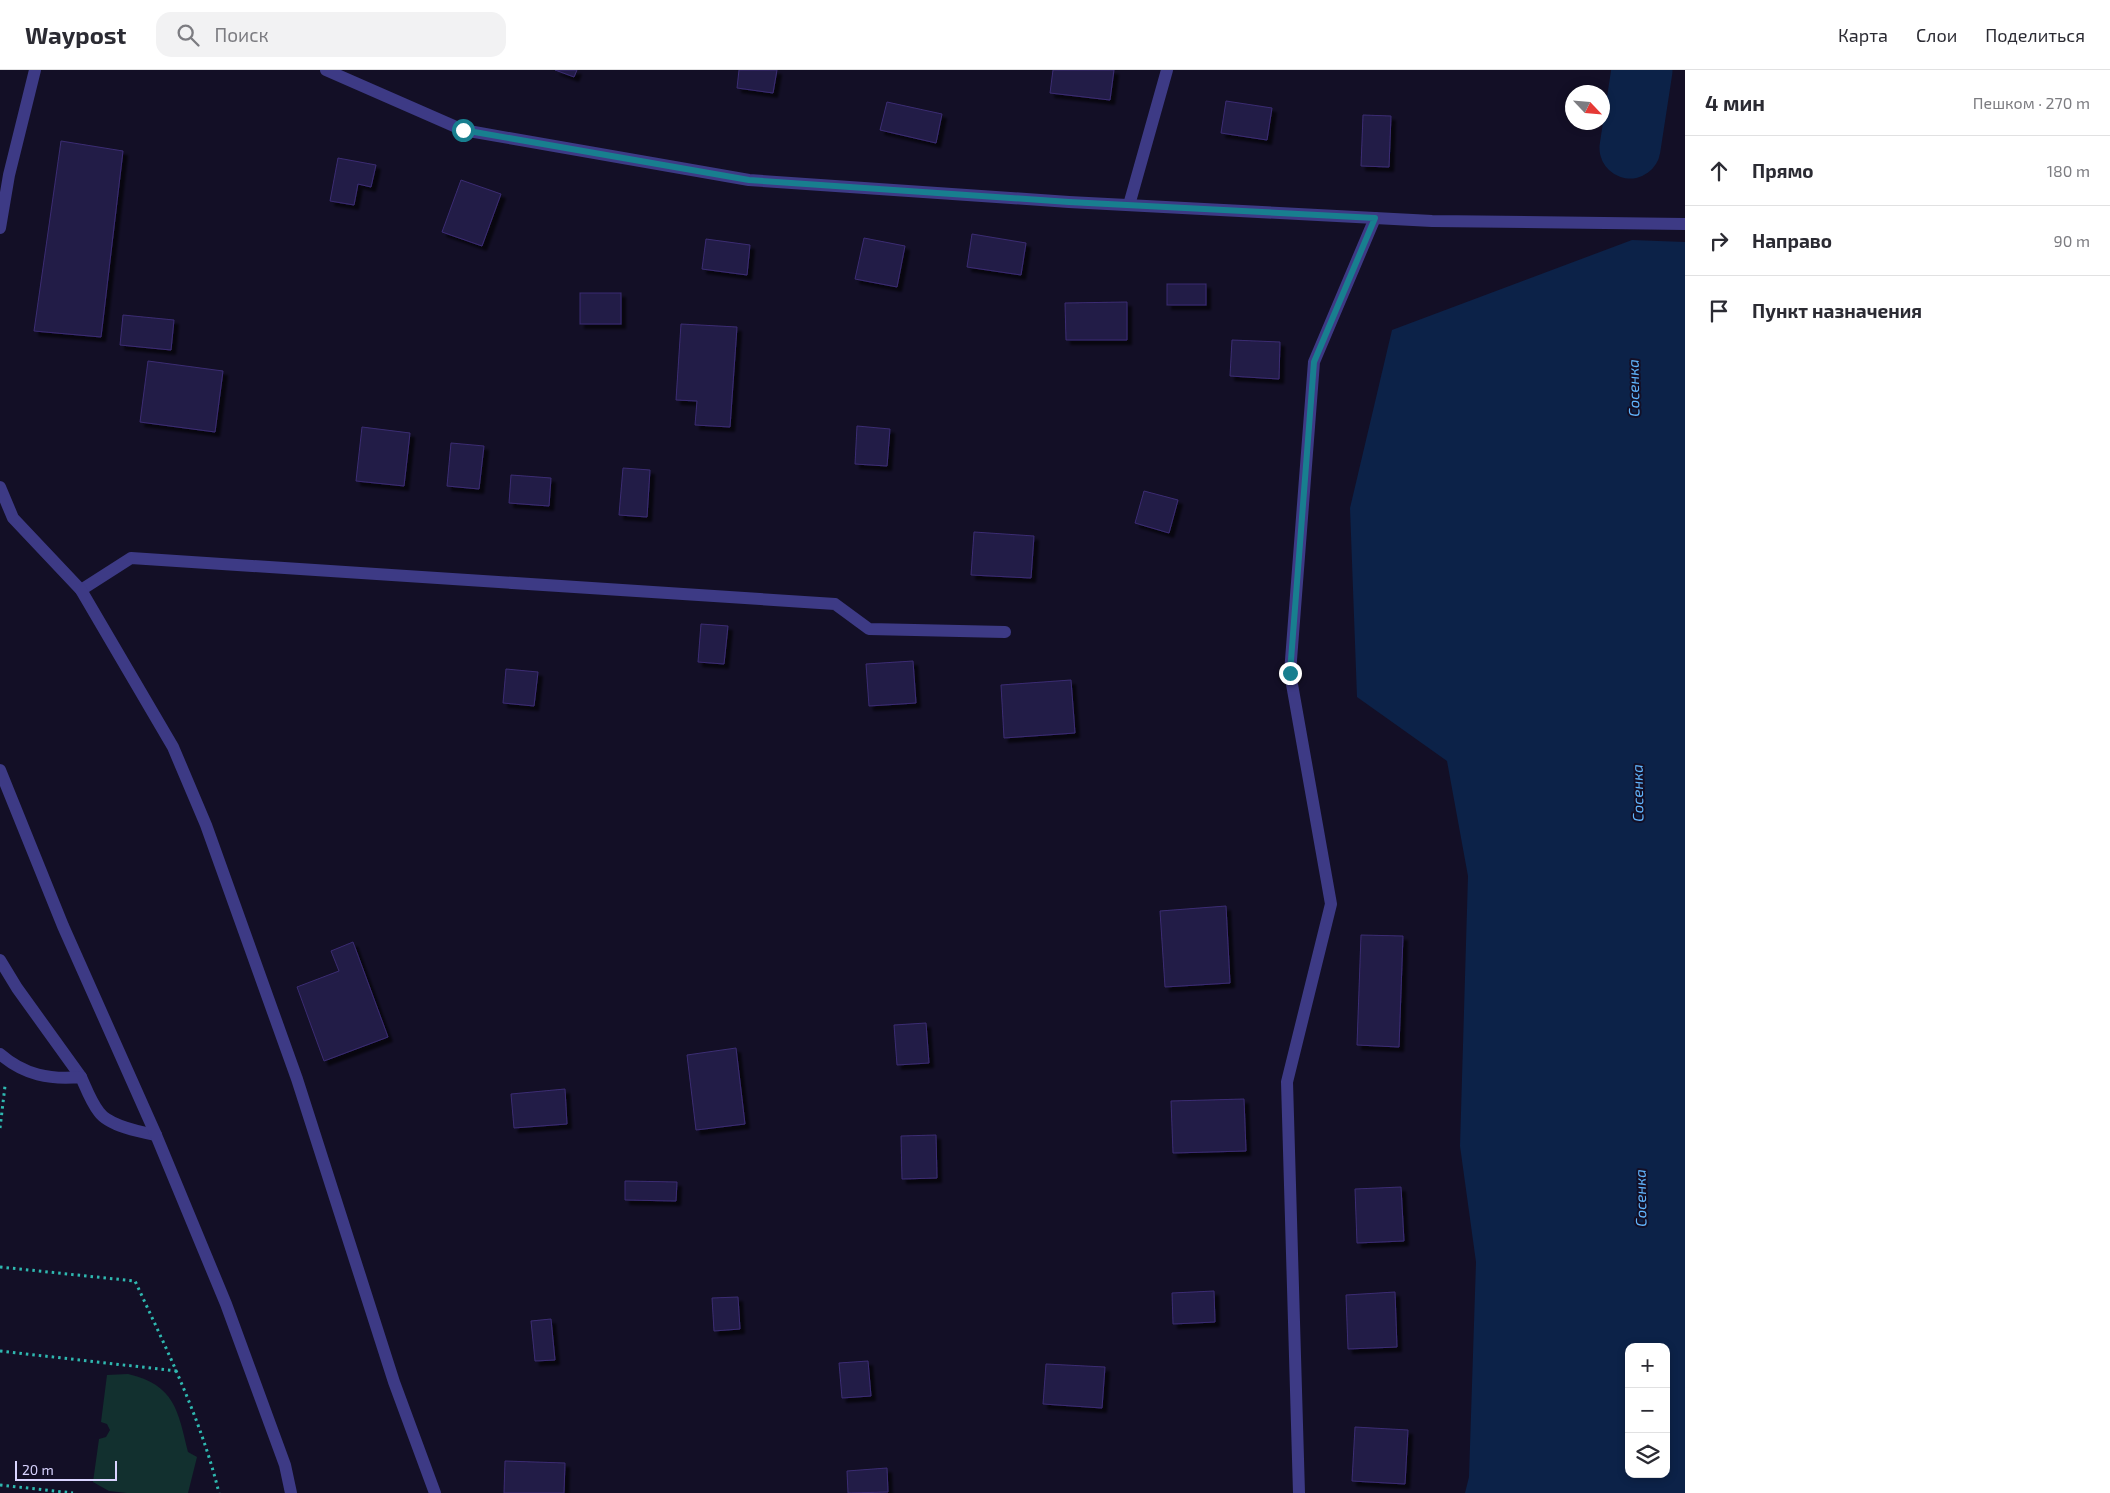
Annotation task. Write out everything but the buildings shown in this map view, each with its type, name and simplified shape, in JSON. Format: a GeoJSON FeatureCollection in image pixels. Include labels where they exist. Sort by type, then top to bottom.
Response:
{"type":"FeatureCollection","features":[{"type":"Feature","properties":{"kind":"street"},"geometry":{"type":"LineString","coordinates":[[0,228],[9,175],[35,70]]}},
{"type":"Feature","properties":{"kind":"street"},"geometry":{"type":"LineString","coordinates":[[326,70],[463,130],[749,180],[1129,205],[1432,221],[1685,224]]}},
{"type":"Feature","properties":{"kind":"street"},"geometry":{"type":"LineString","coordinates":[[1129,205],[1167,70]]}},
{"type":"Feature","properties":{"kind":"street"},"geometry":{"type":"LineString","coordinates":[[1299,1493],[1287,1082],[1331,904],[1290,673],[1314,362],[1375,218]]}},
{"type":"Feature","properties":{"kind":"street"},"geometry":{"type":"LineString","coordinates":[[0,487],[13,518],[81,590],[173,747],[206,825],[297,1079],[394,1382],[435,1493]]}},
{"type":"Feature","properties":{"kind":"street"},"geometry":{"type":"LineString","coordinates":[[81,590],[131,558],[835,604],[869,630],[1005,632]]}},
{"type":"Feature","properties":{"kind":"street"},"geometry":{"type":"LineString","coordinates":[[0,770],[63,926],[156,1135],[226,1304],[285,1465],[290,1493]]}},
{"type":"Feature","properties":{"kind":"street"},"geometry":{"type":"LineString","coordinates":[[0,960],[17,988],[80,1077],[100,1113],[113,1122],[135,1131],[156,1135]]}},
{"type":"Feature","properties":{"kind":"street"},"geometry":{"type":"LineString","coordinates":[[0,1054],[12,1064],[39,1076],[61,1079],[80,1077]]}},
{"type":"Feature","properties":{"kind":"path"},"geometry":{"type":"LineString","coordinates":[[0,1082],[5,1083],[0,1128]]}},
{"type":"Feature","properties":{"kind":"path"},"geometry":{"type":"LineString","coordinates":[[0,1267],[135,1281],[178,1372],[212,1466],[219,1493]]}},
{"type":"Feature","properties":{"kind":"path"},"geometry":{"type":"LineString","coordinates":[[0,1352],[178,1372]]}},
{"type":"Feature","properties":{"kind":"path"},"geometry":{"type":"LineString","coordinates":[[0,1485],[72,1493]]}},
{"type":"Feature","properties":{"kind":"green space"},"geometry":{"type":"Polygon","coordinates":[[[128,1374],[156,1385],[172,1402],[181,1424],[188,1452],[197,1457],[188,1493],[127,1493],[109,1491],[93,1482],[99,1439],[106,1437],[110,1430],[107,1424],[101,1422],[107,1375],[128,1374]]]}},
{"type":"Feature","properties":{"kind":"water"},"geometry":{"type":"Polygon","coordinates":[[[1621,70],[1659,70],[1653,97],[1629,91],[1621,70]]]}},
{"type":"Feature","properties":{"kind":"water"},"geometry":{"type":"Polygon","coordinates":[[[1632,240],[1685,242],[1685,1493],[1465,1493],[1469,1477],[1476,1262],[1460,1146],[1468,876],[1447,761],[1357,697],[1350,508],[1392,330],[1632,240]]]}},
{"type":"Feature","properties":{"kind":"waterway","name":"Сосенка"},"geometry":{"type":"LineString","coordinates":[[1630,148],[1642,70]]}},
{"type":"Feature","properties":{"kind":"route"},"geometry":{"type":"LineString","coordinates":[[463,130],[749,180],[1069,202],[1375,218],[1314,362],[1290,673]]}}]}
